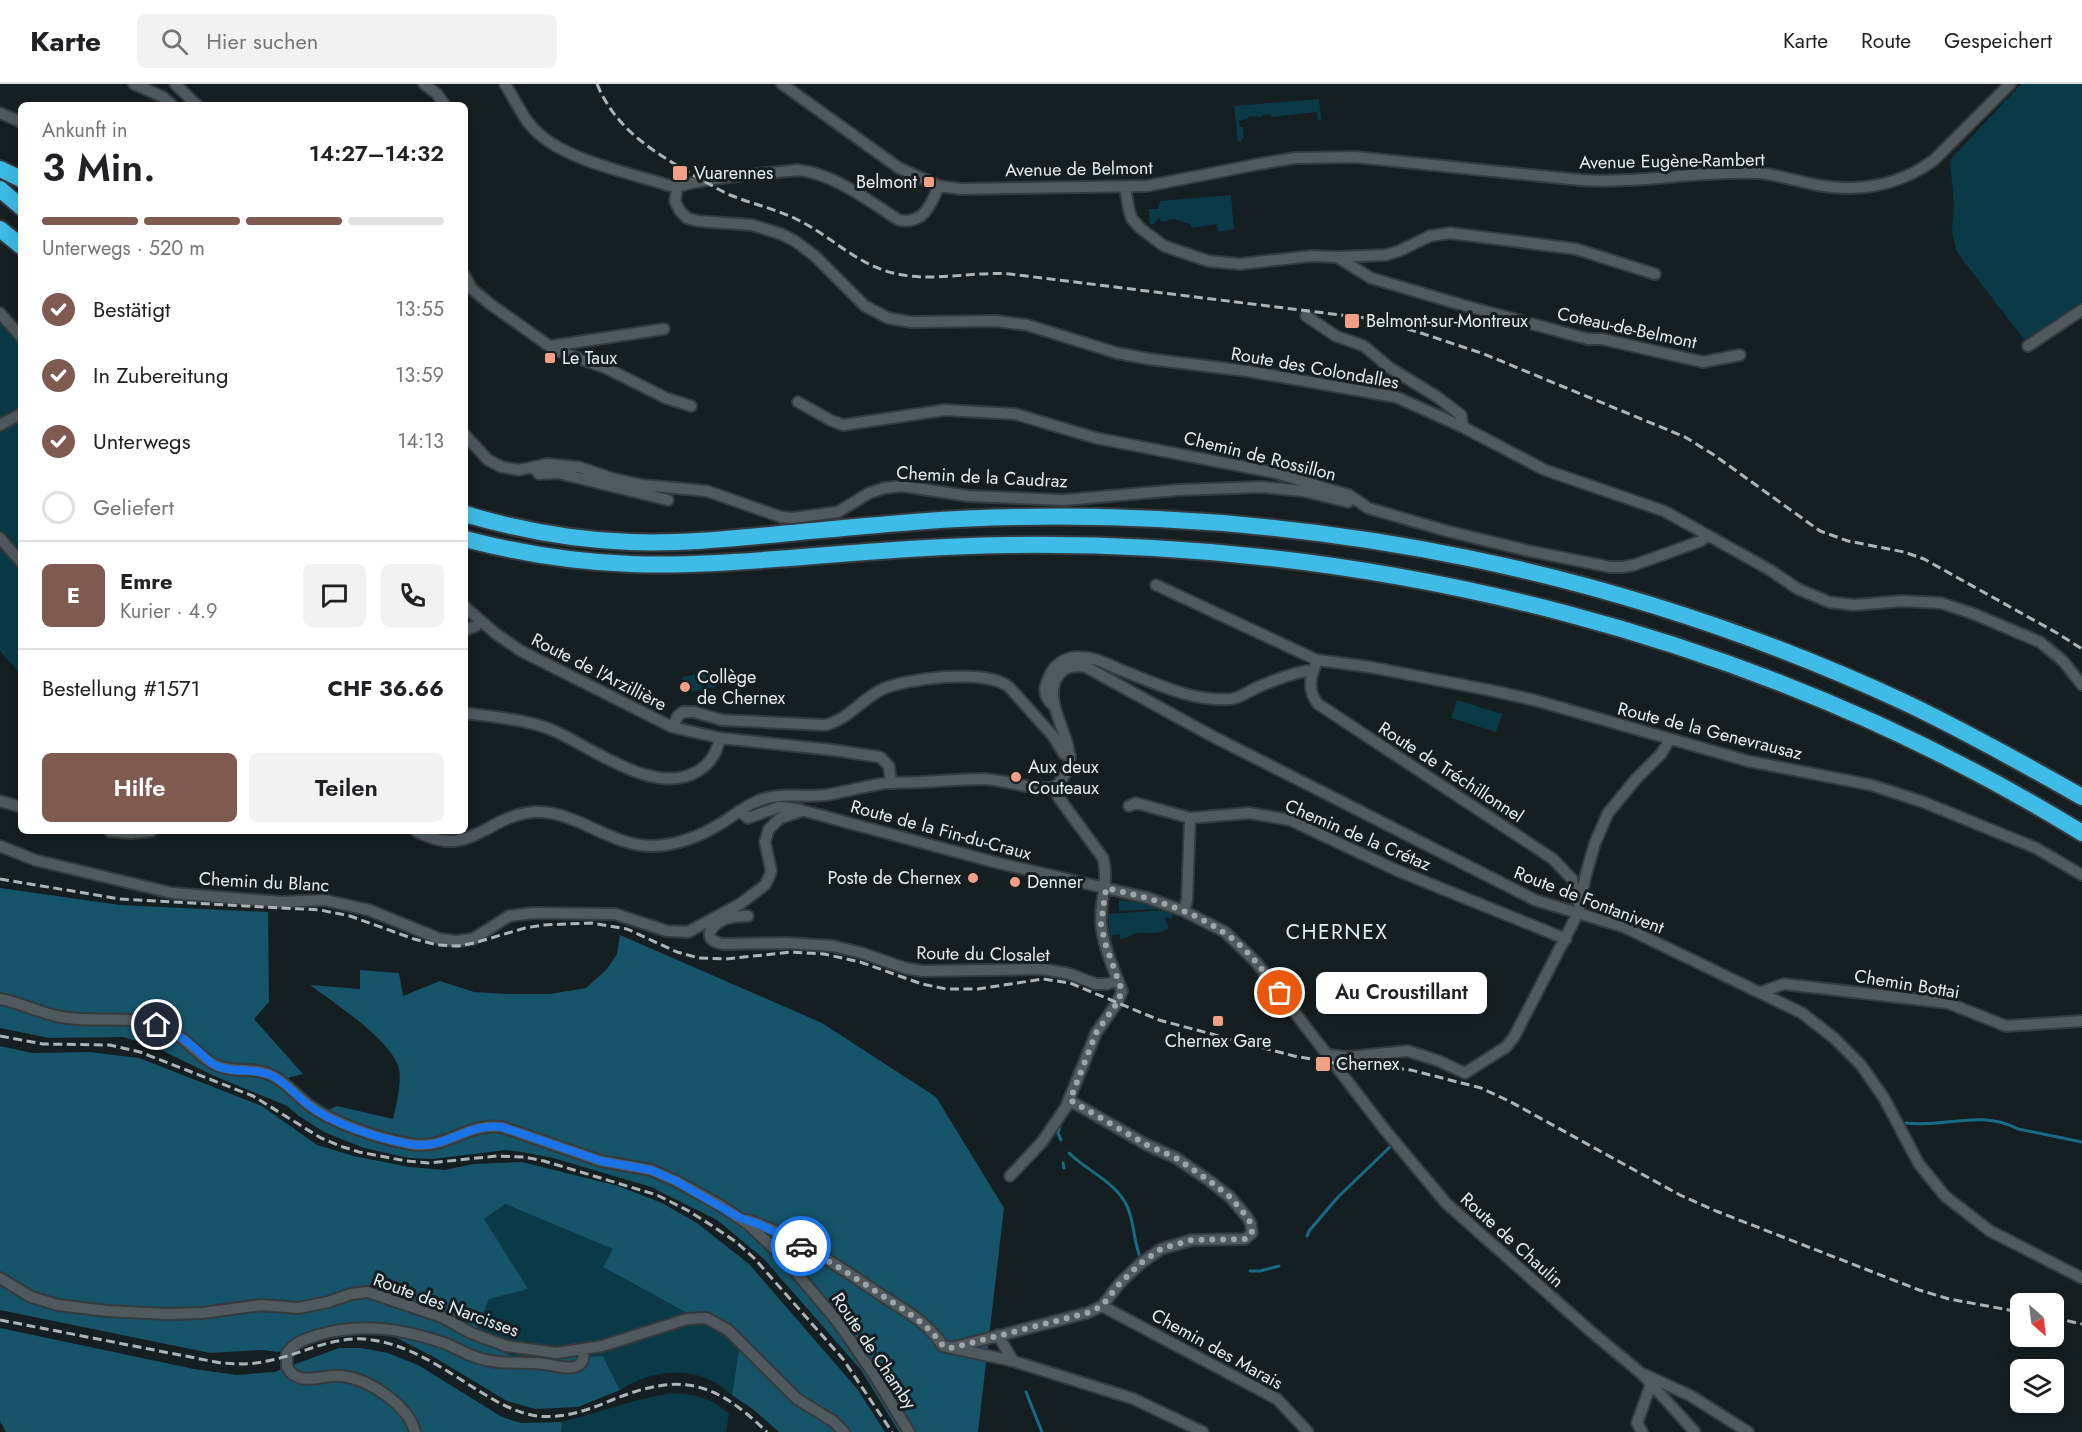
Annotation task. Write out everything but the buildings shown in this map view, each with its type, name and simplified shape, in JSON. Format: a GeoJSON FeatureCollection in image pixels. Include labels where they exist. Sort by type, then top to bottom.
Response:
{"type":"FeatureCollection","features":[{"type":"Feature","properties":{"kind":"highway"},"geometry":{"type":"LineString","coordinates":[[0,169],[18,178]]}},
{"type":"Feature","properties":{"kind":"highway"},"geometry":{"type":"LineString","coordinates":[[0,189],[18,204]]}},
{"type":"Feature","properties":{"kind":"highway"},"geometry":{"type":"LineString","coordinates":[[2,230],[18,243]]}},
{"type":"Feature","properties":{"kind":"highway"},"geometry":{"type":"LineString","coordinates":[[2,230],[18,249]]}},
{"type":"Feature","properties":{"kind":"highway"},"geometry":{"type":"LineString","coordinates":[[468,515],[520,528],[584,539],[645,542],[725,539],[899,523],[1050,516],[1197,520],[1394,543],[1529,570],[1681,614],[1818,664],[1951,725],[2082,797]]}},
{"type":"Feature","properties":{"kind":"highway"},"geometry":{"type":"LineString","coordinates":[[468,539],[550,557]]}},
{"type":"Feature","properties":{"kind":"highway"},"geometry":{"type":"LineString","coordinates":[[468,550],[631,564],[681,564],[1002,545],[1149,547],[1294,560],[1389,574],[1484,593],[1568,614],[1716,660],[1883,727],[2022,798],[2082,832]]}},
{"type":"Feature","properties":{"kind":"street"},"geometry":{"type":"LineString","coordinates":[[134,84],[163,97],[169,102]]}},
{"type":"Feature","properties":{"kind":"street"},"geometry":{"type":"LineString","coordinates":[[175,84],[194,102]]}},
{"type":"Feature","properties":{"kind":"street"},"geometry":{"type":"LineString","coordinates":[[424,84],[444,102]]}},
{"type":"Feature","properties":{"kind":"street"},"geometry":{"type":"LineString","coordinates":[[505,84],[527,121],[539,134],[559,147],[603,165],[677,188],[683,184],[704,181],[797,170],[807,171],[830,178],[906,222],[924,214],[939,186]]}},
{"type":"Feature","properties":{"kind":"street","name":"Avenue de Belmont"},"geometry":{"type":"LineString","coordinates":[[782,84],[899,168],[939,186],[961,189],[1125,188],[1190,179],[1259,164],[1295,159],[1355,157],[1441,164]]}},
{"type":"Feature","properties":{"kind":"street","name":"Avenue Eugène-Rambert"},"geometry":{"type":"LineString","coordinates":[[1441,164],[1611,182],[1760,173],[1830,187],[1873,187],[1897,180],[1934,160],[2010,84]]}},
{"type":"Feature","properties":{"kind":"street"},"geometry":{"type":"LineString","coordinates":[[0,113],[18,121]]}},
{"type":"Feature","properties":{"kind":"street","name":"Route des Colondalles"},"geometry":{"type":"LineString","coordinates":[[677,188],[675,201],[687,218],[698,221],[752,225],[781,234],[815,256],[865,306],[888,318],[911,322],[996,321],[1027,325],[1128,355],[1247,371],[1396,398],[1463,428],[1545,470],[1664,511],[1770,570],[1798,589],[1829,602],[1854,605],[1902,601],[1941,603],[1974,614],[2040,642],[2063,661],[2082,685]]}},
{"type":"Feature","properties":{"kind":"street"},"geometry":{"type":"LineString","coordinates":[[1125,188],[1132,219],[1140,228],[1164,246],[1208,261],[1240,264],[1311,256],[1386,255],[1430,237],[1450,233],[1576,249],[1655,274]]}},
{"type":"Feature","properties":{"kind":"street","name":"Coteau-de-Belmont"},"geometry":{"type":"LineString","coordinates":[[1336,257],[1371,278],[1588,339],[1602,339],[1703,362],[1740,355]]}},
{"type":"Feature","properties":{"kind":"street"},"geometry":{"type":"LineString","coordinates":[[468,282],[472,289],[550,346],[606,368],[666,398],[691,406]]}},
{"type":"Feature","properties":{"kind":"street"},"geometry":{"type":"LineString","coordinates":[[2028,346],[2082,310]]}},
{"type":"Feature","properties":{"kind":"street"},"geometry":{"type":"LineString","coordinates":[[0,313],[18,334]]}},
{"type":"Feature","properties":{"kind":"street"},"geometry":{"type":"LineString","coordinates":[[1306,316],[1336,336],[1364,346],[1399,373],[1436,396],[1461,415],[1463,428]]}},
{"type":"Feature","properties":{"kind":"street"},"geometry":{"type":"LineString","coordinates":[[550,346],[664,329]]}},
{"type":"Feature","properties":{"kind":"street","name":"Chemin de Rossillon"},"geometry":{"type":"LineString","coordinates":[[798,402],[830,420],[843,424],[945,410],[1015,414],[1096,438],[1276,473],[1349,495],[1368,508],[1447,531],[1529,551],[1610,567],[1634,565],[1701,541],[1707,535]]}},
{"type":"Feature","properties":{"kind":"street"},"geometry":{"type":"LineString","coordinates":[[0,425],[18,416]]}},
{"type":"Feature","properties":{"kind":"street","name":"Chemin de la Caudraz"},"geometry":{"type":"LineString","coordinates":[[468,438],[488,460],[502,468],[519,470],[548,464],[579,467],[642,486],[707,491],[781,517],[792,518],[838,513],[869,493],[902,486],[968,496],[1064,500],[1178,490],[1261,487],[1303,491],[1368,508]]}},
{"type":"Feature","properties":{"kind":"street","name":"Chemin de la Caudraz"},"geometry":{"type":"LineString","coordinates":[[533,467],[539,474],[569,475],[668,500]]}},
{"type":"Feature","properties":{"kind":"street"},"geometry":{"type":"LineString","coordinates":[[0,538],[18,559]]}},
{"type":"Feature","properties":{"kind":"street"},"geometry":{"type":"LineString","coordinates":[[1156,585],[1315,665]]}},
{"type":"Feature","properties":{"kind":"street","name":"Route de l'Arzillière"},"geometry":{"type":"LineString","coordinates":[[468,610],[512,645],[672,728],[720,738],[833,750],[884,759],[890,766],[891,783]]}},
{"type":"Feature","properties":{"kind":"street"},"geometry":{"type":"LineString","coordinates":[[468,629],[476,626],[480,621]]}},
{"type":"Feature","properties":{"kind":"street"},"geometry":{"type":"LineString","coordinates":[[1055,707],[1047,700],[1044,691],[1046,682],[1057,664],[1077,657],[1096,660],[1161,686],[1202,699],[1237,698],[1315,665]]}},
{"type":"Feature","properties":{"kind":"street","name":"Route de la Genevrausaz"},"geometry":{"type":"LineString","coordinates":[[1315,665],[1370,668],[1489,690],[1534,700],[1777,768],[1872,785],[1923,802],[2036,848],[2082,875]]}},
{"type":"Feature","properties":{"kind":"street","name":"Route de Tréchillonnel"},"geometry":{"type":"LineString","coordinates":[[1315,665],[1310,688],[1312,695],[1327,711],[1553,859],[1572,879],[1578,913]]}},
{"type":"Feature","properties":{"kind":"street","name":"Route de Fontanivent"},"geometry":{"type":"LineString","coordinates":[[1070,755],[1055,707],[1053,687],[1060,672],[1073,666],[1093,670],[1212,736],[1535,900],[1624,927],[1802,1013],[1834,1038],[1861,1065],[1884,1098],[1919,1164],[1945,1196],[1990,1231],[2082,1278]]}},
{"type":"Feature","properties":{"kind":"street"},"geometry":{"type":"LineString","coordinates":[[422,834],[442,842],[455,842],[518,814],[545,812],[628,842],[651,846],[673,843],[699,835],[750,804],[771,797],[826,795],[891,783],[983,779],[1047,788],[1059,783],[1068,769],[1070,755],[1061,751],[1053,736],[1009,687],[994,679],[944,677],[901,683],[870,697],[848,716],[825,725],[722,720],[694,712],[683,712],[674,721],[672,728]]}},
{"type":"Feature","properties":{"kind":"street"},"geometry":{"type":"LineString","coordinates":[[468,714],[550,729],[611,761],[652,778],[671,780],[690,776],[703,768],[712,758],[720,738]]}},
{"type":"Feature","properties":{"kind":"street"},"geometry":{"type":"LineString","coordinates":[[1328,1054],[1347,1057],[1408,1051],[1466,1073],[1506,1047],[1578,913],[1595,843],[1608,813],[1636,779],[1661,754],[1670,739]]}},
{"type":"Feature","properties":{"kind":"street"},"geometry":{"type":"LineString","coordinates":[[1010,1176],[1042,1142],[1070,1100],[1096,1033],[1122,991],[1105,943],[1101,924],[1106,888],[1106,869],[1103,858],[1059,798],[1053,786]]}},
{"type":"Feature","properties":{"kind":"street"},"geometry":{"type":"LineString","coordinates":[[1,799],[18,806]]}},
{"type":"Feature","properties":{"kind":"street","name":"Chemin de la Crétaz"},"geometry":{"type":"LineString","coordinates":[[1129,806],[1136,803],[1190,818],[1249,813],[1290,820],[1396,870],[1566,939]]}},
{"type":"Feature","properties":{"kind":"street","name":"Route de la Fin-du-Craux"},"geometry":{"type":"LineString","coordinates":[[739,811],[748,818],[779,807],[788,807],[994,862],[1148,898],[1184,911],[1225,932],[1256,962],[1328,1054]]}},
{"type":"Feature","properties":{"kind":"street"},"geometry":{"type":"LineString","coordinates":[[688,932],[740,904],[765,885],[771,870],[765,842],[769,829],[780,818],[802,811]]}},
{"type":"Feature","properties":{"kind":"street"},"geometry":{"type":"LineString","coordinates":[[1184,911],[1188,900],[1190,818]]}},
{"type":"Feature","properties":{"kind":"street","name":"Chemin du Blanc"},"geometry":{"type":"LineString","coordinates":[[0,846],[35,860],[172,893],[281,903],[324,900],[369,910],[440,939],[474,943],[510,916],[533,913],[615,915],[667,931],[688,932]]}},
{"type":"Feature","properties":{"kind":"street"},"geometry":{"type":"LineString","coordinates":[[709,934],[713,927],[725,920],[748,915]]}},
{"type":"Feature","properties":{"kind":"street","name":"Route du Closalet"},"geometry":{"type":"LineString","coordinates":[[688,932],[709,934],[712,941],[720,944],[786,943],[845,948],[916,971],[1043,969],[1070,974],[1096,984],[1107,984],[1118,980]]}},
{"type":"Feature","properties":{"kind":"street","name":"Chemin Bottai"},"geometry":{"type":"LineString","coordinates":[[1761,992],[1784,984],[1947,1003],[2006,1026],[2082,1021]]}},
{"type":"Feature","properties":{"kind":"street","name":"Route de Chamby"},"geometry":{"type":"LineString","coordinates":[[0,999],[62,1017],[124,1018],[153,1024],[178,1034],[215,1065],[266,1073],[327,1116],[407,1144],[430,1146],[440,1144],[474,1128],[491,1125],[601,1161],[651,1170],[676,1181],[738,1217],[776,1250],[837,1321],[873,1373],[909,1432]]}},
{"type":"Feature","properties":{"kind":"street","name":"Route de Chaulin"},"geometry":{"type":"LineString","coordinates":[[1328,1054],[1385,1130],[1446,1203],[1642,1374],[1695,1432]]}},
{"type":"Feature","properties":{"kind":"street"},"geometry":{"type":"LineString","coordinates":[[951,1348],[1087,1313],[1102,1306],[1120,1283],[1141,1263],[1161,1249],[1192,1240],[1245,1239],[1252,1233],[1247,1217],[1230,1197],[1211,1182],[1176,1158],[1147,1145],[1070,1100]]}},
{"type":"Feature","properties":{"kind":"street"},"geometry":{"type":"LineString","coordinates":[[738,1217],[761,1225],[822,1256],[915,1316],[936,1335],[943,1346],[1013,1361],[1134,1398],[1203,1432]]}},
{"type":"Feature","properties":{"kind":"street","name":"Route des Narcisses"},"geometry":{"type":"LineString","coordinates":[[0,1278],[31,1297],[58,1305],[107,1311],[166,1314],[202,1313],[261,1305],[298,1308],[328,1302],[351,1294],[368,1292],[442,1317],[471,1333],[506,1347],[557,1353],[583,1351],[687,1319],[706,1318],[728,1330],[797,1399],[833,1421],[844,1432]]}},
{"type":"Feature","properties":{"kind":"street","name":"Chemin des Marais"},"geometry":{"type":"LineString","coordinates":[[1102,1306],[1277,1399],[1308,1432]]}},
{"type":"Feature","properties":{"kind":"street"},"geometry":{"type":"LineString","coordinates":[[415,1432],[407,1415],[384,1395],[364,1383],[342,1376],[305,1379],[292,1374],[286,1364],[289,1349],[299,1341],[330,1331],[376,1327],[409,1333],[443,1343],[472,1356],[491,1361],[532,1362],[574,1368],[583,1359],[583,1351]]}},
{"type":"Feature","properties":{"kind":"street"},"geometry":{"type":"LineString","coordinates":[[998,1335],[1013,1361]]}},
{"type":"Feature","properties":{"kind":"street"},"geometry":{"type":"LineString","coordinates":[[1642,1374],[1691,1396],[1748,1432]]}},
{"type":"Feature","properties":{"kind":"street"},"geometry":{"type":"LineString","coordinates":[[1642,1432],[1637,1424],[1651,1384]]}},
{"type":"Feature","properties":{"kind":"shaded area"},"geometry":{"type":"Polygon","coordinates":[[[2021,84],[2082,84],[2082,306],[2026,342],[1956,251],[1952,230],[1954,205],[1950,160],[2021,84]]]}},
{"type":"Feature","properties":{"kind":"shaded area"},"geometry":{"type":"Polygon","coordinates":[[[1319,99],[1321,120],[1318,120],[1317,112],[1271,117],[1270,114],[1262,115],[1262,117],[1250,116],[1239,121],[1240,127],[1243,127],[1244,138],[1238,142],[1234,106],[1319,99]]]}},
{"type":"Feature","properties":{"kind":"shaded area"},"geometry":{"type":"Polygon","coordinates":[[[1231,195],[1234,229],[1218,232],[1217,224],[1192,228],[1190,224],[1174,219],[1162,222],[1159,217],[1154,224],[1150,224],[1149,209],[1158,209],[1160,201],[1231,195]]]}},
{"type":"Feature","properties":{"kind":"shaded area"},"geometry":{"type":"Polygon","coordinates":[[[0,320],[18,341],[18,672],[0,651],[0,320]]]}},
{"type":"Feature","properties":{"kind":"shaded area"},"geometry":{"type":"Polygon","coordinates":[[[712,671],[715,687],[685,693],[682,677],[712,671]]]}},
{"type":"Feature","properties":{"kind":"shaded area"},"geometry":{"type":"Polygon","coordinates":[[[1457,700],[1502,714],[1496,732],[1451,718],[1457,700]]]}},
{"type":"Feature","properties":{"kind":"shaded area"},"geometry":{"type":"Polygon","coordinates":[[[0,888],[120,905],[268,912],[269,1002],[254,1019],[303,1074],[271,1082],[316,1115],[337,1106],[393,1119],[400,1080],[399,1069],[394,1058],[374,1034],[310,985],[360,989],[360,970],[399,973],[403,996],[440,981],[474,992],[550,994],[586,988],[607,969],[617,954],[620,935],[822,1023],[936,1097],[1004,1208],[978,1432],[899,1432],[861,1370],[764,1259],[717,1220],[651,1187],[553,1158],[522,1152],[506,1150],[433,1159],[409,1158],[364,1148],[324,1132],[287,1106],[212,1075],[151,1045],[123,1037],[49,1038],[0,1028],[0,888]]]}},
{"type":"Feature","properties":{"kind":"shaded area"},"geometry":{"type":"Polygon","coordinates":[[[1119,900],[1156,905],[1156,909],[1119,911],[1119,900]]]}},
{"type":"Feature","properties":{"kind":"shaded area"},"geometry":{"type":"Polygon","coordinates":[[[1164,910],[1173,912],[1172,918],[1165,918],[1169,928],[1164,931],[1134,934],[1122,939],[1120,939],[1120,934],[1112,935],[1112,941],[1108,914],[1164,910]]]}},
{"type":"Feature","properties":{"kind":"shaded area"},"geometry":{"type":"Polygon","coordinates":[[[0,1046],[32,1053],[89,1052],[139,1058],[262,1106],[317,1145],[354,1156],[409,1167],[445,1170],[473,1164],[522,1162],[618,1186],[662,1203],[697,1223],[749,1264],[858,1390],[885,1432],[779,1432],[754,1410],[732,1395],[740,1342],[603,1267],[613,1249],[505,1204],[484,1219],[528,1289],[489,1299],[473,1340],[520,1359],[603,1356],[620,1390],[578,1407],[535,1409],[507,1401],[432,1356],[385,1332],[330,1335],[278,1352],[262,1350],[210,1353],[0,1310],[0,1046]]]}},
{"type":"Feature","properties":{"kind":"shaded area"},"geometry":{"type":"Polygon","coordinates":[[[505,1204],[614,1249],[603,1267],[740,1342],[732,1395],[720,1385],[700,1376],[677,1373],[653,1375],[620,1390],[603,1356],[520,1359],[473,1340],[489,1299],[484,1219],[505,1204]]]}},
{"type":"Feature","properties":{"kind":"shaded area"},"geometry":{"type":"Polygon","coordinates":[[[0,1328],[194,1369],[237,1375],[274,1372],[339,1348],[361,1348],[388,1353],[418,1365],[502,1417],[521,1423],[562,1422],[561,1432],[6,1432],[0,1421],[0,1328]]]}},
{"type":"Feature","properties":{"kind":"shaded area"},"geometry":{"type":"Polygon","coordinates":[[[672,1393],[703,1398],[722,1408],[729,1414],[726,1432],[561,1432],[562,1422],[642,1399],[672,1393]]]}},
{"type":"Feature","properties":{"kind":"waterway"},"geometry":{"type":"LineString","coordinates":[[1906,1123],[1990,1120],[2018,1129],[2082,1142]]}},
{"type":"Feature","properties":{"kind":"waterway"},"geometry":{"type":"LineString","coordinates":[[1061,1122],[1058,1133],[1061,1140]]}},
{"type":"Feature","properties":{"kind":"waterway"},"geometry":{"type":"LineString","coordinates":[[1307,1236],[1338,1197],[1393,1144]]}},
{"type":"Feature","properties":{"kind":"waterway"},"geometry":{"type":"LineString","coordinates":[[1069,1153],[1109,1183],[1122,1198],[1130,1212],[1141,1259]]}},
{"type":"Feature","properties":{"kind":"waterway"},"geometry":{"type":"LineString","coordinates":[[1063,1163],[1064,1168]]}},
{"type":"Feature","properties":{"kind":"waterway"},"geometry":{"type":"LineString","coordinates":[[1250,1271],[1279,1266]]}},
{"type":"Feature","properties":{"kind":"waterway"},"geometry":{"type":"LineString","coordinates":[[1026,1392],[1042,1432]]}},
{"type":"Feature","properties":{"kind":"railway"},"geometry":{"type":"LineString","coordinates":[[597,84],[604,99],[623,124],[659,154],[730,195],[798,220],[880,269],[922,277],[1010,274],[1365,318],[1418,332],[1484,354],[1685,437],[1820,531],[1848,541],[1904,552],[1924,559],[2082,649]]}},
{"type":"Feature","properties":{"kind":"railway"},"geometry":{"type":"LineString","coordinates":[[0,879],[120,899],[320,910],[350,916],[414,939],[438,945],[458,946],[474,943],[543,925],[591,923],[627,929],[677,952],[699,958],[726,959],[791,952],[824,954],[860,962],[922,984],[946,989],[978,989],[1043,979],[1070,983],[1159,1020],[1294,1056],[1335,1063],[1411,1070],[1481,1088],[1509,1101],[1680,1195],[1716,1211],[1919,1290],[1949,1299],[2010,1310]]}},
{"type":"Feature","properties":{"kind":"railway"},"geometry":{"type":"LineString","coordinates":[[0,1036],[43,1044],[110,1045],[140,1052],[253,1096],[321,1138],[359,1152],[429,1163],[497,1156],[524,1157],[657,1195],[711,1225],[735,1241],[754,1258],[843,1359],[892,1432]]}},
{"type":"Feature","properties":{"kind":"railway"},"geometry":{"type":"LineString","coordinates":[[0,1320],[221,1363],[261,1362],[351,1339],[380,1341],[424,1358],[507,1406],[522,1412],[547,1417],[576,1413],[636,1391],[658,1386],[677,1384],[696,1386],[713,1392],[730,1402],[767,1432]]}},
{"type":"Feature","properties":{"kind":"railway"},"geometry":{"type":"LineString","coordinates":[[2064,1320],[2082,1324]]}},
{"type":"Feature","properties":{"kind":"way so far"},"geometry":{"type":"LineString","coordinates":[[801,1246],[822,1256],[915,1316],[936,1335],[943,1346],[951,1348],[1087,1313],[1102,1306],[1120,1283],[1141,1263],[1161,1249],[1192,1240],[1245,1239],[1252,1233],[1251,1224],[1230,1197],[1176,1158],[1147,1145],[1070,1100],[1096,1033],[1117,1003],[1122,991],[1105,943],[1101,924],[1106,888],[1169,905],[1225,932],[1256,962],[1280,993]]}},
{"type":"Feature","properties":{"kind":"place","name":"Vuarennes"},"geometry":{"type":"Point","coordinates":[680,173]}},
{"type":"Feature","properties":{"kind":"place","name":"Belmont"},"geometry":{"type":"Point","coordinates":[929,182]}},
{"type":"Feature","properties":{"kind":"place","name":"Belmont-sur-Montreux"},"geometry":{"type":"Point","coordinates":[1352,321]}},
{"type":"Feature","properties":{"kind":"place","name":"Le Taux"},"geometry":{"type":"Point","coordinates":[550,358]}},
{"type":"Feature","properties":{"kind":"place","name":"Collège de Chernex"},"geometry":{"type":"Point","coordinates":[685,687]}},
{"type":"Feature","properties":{"kind":"place","name":"Aux deux Couteaux"},"geometry":{"type":"Point","coordinates":[1016,777]}},
{"type":"Feature","properties":{"kind":"place","name":"Poste de Chernex"},"geometry":{"type":"Point","coordinates":[973,878]}},
{"type":"Feature","properties":{"kind":"place","name":"Denner"},"geometry":{"type":"Point","coordinates":[1015,882]}},
{"type":"Feature","properties":{"kind":"place","name":"Au Croustillant"},"geometry":{"type":"Point","coordinates":[1280,993]}},
{"type":"Feature","properties":{"kind":"place","name":"Chernex Gare"},"geometry":{"type":"Point","coordinates":[1218,1021]}},
{"type":"Feature","properties":{"kind":"place","name":"Chernex"},"geometry":{"type":"Point","coordinates":[1323,1064]}},
{"type":"Feature","properties":{"kind":"district","name":"CHERNEX"},"geometry":{"type":"Point","coordinates":[1337,932]}},
{"type":"Feature","properties":{"kind":"route"},"geometry":{"type":"LineString","coordinates":[[157,1025],[178,1034],[215,1065],[257,1070],[274,1077],[327,1116],[374,1134],[407,1144],[430,1146],[440,1144],[474,1128],[491,1125],[502,1127],[601,1161],[651,1170],[676,1181],[738,1217],[761,1225],[801,1246]]}}]}
